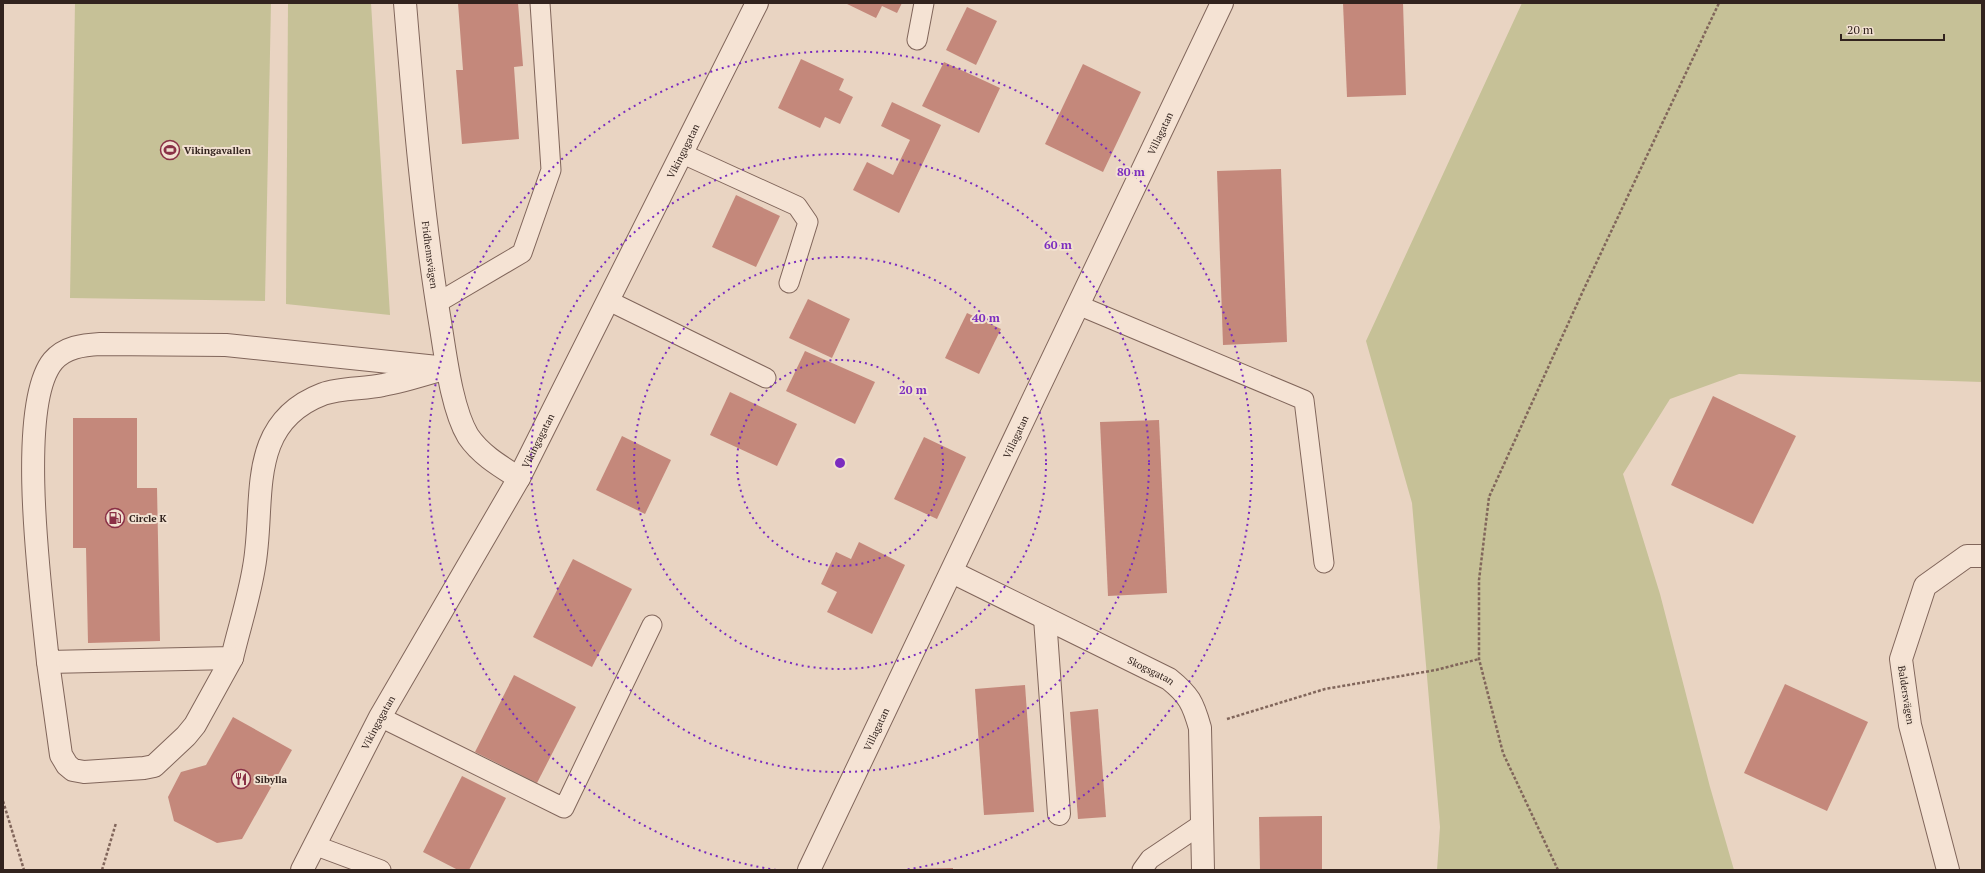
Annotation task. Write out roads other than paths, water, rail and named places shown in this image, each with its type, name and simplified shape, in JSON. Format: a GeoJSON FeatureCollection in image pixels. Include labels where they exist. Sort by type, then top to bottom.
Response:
{"type":"FeatureCollection","features":[{"type":"Feature","properties":{"kind":"street","name":"Fridhemsvägen"},"geometry":{"type":"LineString","coordinates":[[405,3],[415,139],[447,368],[460,419],[468,435],[478,448],[492,461],[519,478]]}},
{"type":"Feature","properties":{"kind":"street","name":"Vikingagatan"},"geometry":{"type":"LineString","coordinates":[[302,870],[380,717],[519,478],[683,154],[756,3]]}},
{"type":"Feature","properties":{"kind":"street","name":"Villagatan"},"geometry":{"type":"LineString","coordinates":[[809,870],[1222,3]]}},
{"type":"Feature","properties":{"kind":"street"},"geometry":{"type":"LineString","coordinates":[[226,344],[447,368],[383,385],[324,394],[303,405],[288,417],[276,430],[268,446],[264,463],[254,566],[232,658],[195,726],[154,766],[84,772],[73,770],[67,765],[62,755],[48,662],[38,556],[33,478],[34,432],[44,378],[54,361],[67,351],[79,345],[226,344]]}},
{"type":"Feature","properties":{"kind":"street","name":"Baldersvägen"},"geometry":{"type":"LineString","coordinates":[[1948,870],[1910,725],[1901,659],[1925,586],[1967,556],[1982,556]]}},
{"type":"Feature","properties":{"kind":"street","name":"Skogsgatan"},"geometry":{"type":"LineString","coordinates":[[952,572],[1169,679],[1186,693],[1195,710],[1200,728],[1203,870]]}},
{"type":"Feature","properties":{"kind":"street"},"geometry":{"type":"LineString","coordinates":[[1045,618],[1059,814]]}},
{"type":"Feature","properties":{"kind":"street"},"geometry":{"type":"LineString","coordinates":[[48,662],[232,658]]}},
{"type":"Feature","properties":{"kind":"lane"},"geometry":{"type":"LineString","coordinates":[[437,303],[522,253],[551,170],[540,3]]}},
{"type":"Feature","properties":{"kind":"lane"},"geometry":{"type":"LineString","coordinates":[[917,40],[924,3]]}},
{"type":"Feature","properties":{"kind":"lane"},"geometry":{"type":"LineString","coordinates":[[683,154],[797,206],[808,222],[789,283]]}},
{"type":"Feature","properties":{"kind":"lane"},"geometry":{"type":"LineString","coordinates":[[609,301],[766,378]]}},
{"type":"Feature","properties":{"kind":"lane"},"geometry":{"type":"LineString","coordinates":[[1078,305],[1304,400],[1324,562]]}},
{"type":"Feature","properties":{"kind":"lane"},"geometry":{"type":"LineString","coordinates":[[380,717],[564,808],[652,625]]}},
{"type":"Feature","properties":{"kind":"lane"},"geometry":{"type":"LineString","coordinates":[[1142,870],[1150,859],[1202,824]]}},
{"type":"Feature","properties":{"kind":"lane"},"geometry":{"type":"LineString","coordinates":[[314,845],[381,870]]}},
{"type":"Feature","properties":{"kind":"place","name":"Vikingavallen"},"geometry":{"type":"Point","coordinates":[170,150]}},
{"type":"Feature","properties":{"kind":"place","name":"Circle K"},"geometry":{"type":"Point","coordinates":[115,518]}},
{"type":"Feature","properties":{"kind":"place","name":"Sibylla"},"geometry":{"type":"Point","coordinates":[241,779]}}]}
